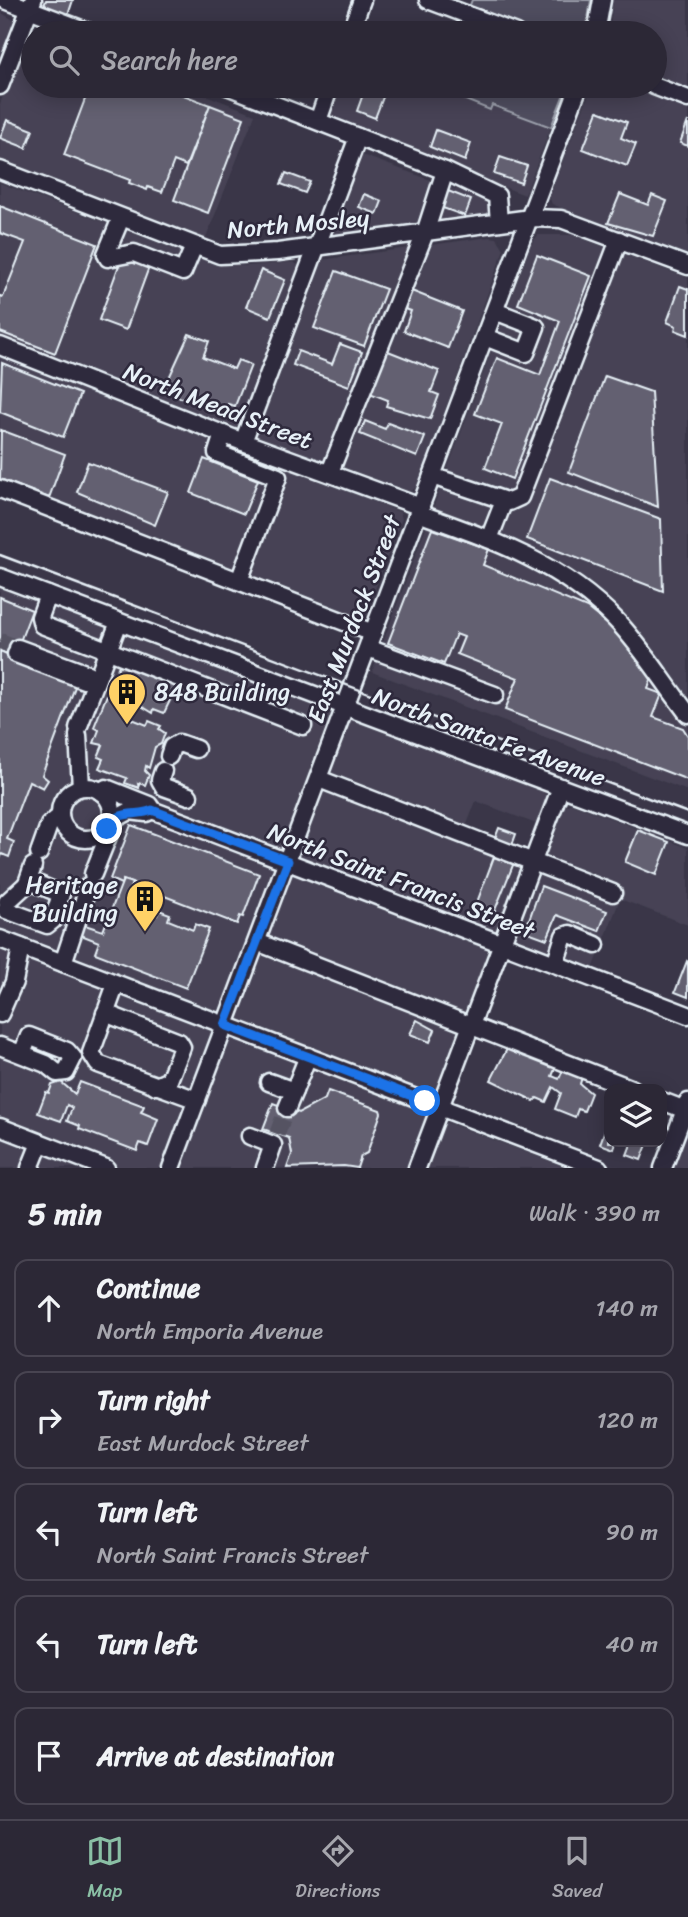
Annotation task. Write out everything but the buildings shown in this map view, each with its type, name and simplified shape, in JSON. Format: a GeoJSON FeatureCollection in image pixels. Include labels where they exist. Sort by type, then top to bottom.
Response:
{"type":"FeatureCollection","features":[{"type":"Feature","properties":{"kind":"street"},"geometry":{"type":"LineString","coordinates":[[5,0],[31,5],[66,21]]}},
{"type":"Feature","properties":{"kind":"street"},"geometry":{"type":"LineString","coordinates":[[354,21],[362,0]]}},
{"type":"Feature","properties":{"kind":"street"},"geometry":{"type":"LineString","coordinates":[[428,0],[484,21]]}},
{"type":"Feature","properties":{"kind":"street"},"geometry":{"type":"LineString","coordinates":[[599,21],[602,0]]}},
{"type":"Feature","properties":{"kind":"street"},"geometry":{"type":"LineString","coordinates":[[0,86],[21,31]]}},
{"type":"Feature","properties":{"kind":"street"},"geometry":{"type":"LineString","coordinates":[[667,91],[688,99]]}},
{"type":"Feature","properties":{"kind":"street"},"geometry":{"type":"LineString","coordinates":[[258,98],[446,171],[497,196],[499,222]]}},
{"type":"Feature","properties":{"kind":"street"},"geometry":{"type":"LineString","coordinates":[[318,121],[326,98]]}},
{"type":"Feature","properties":{"kind":"street","name":"East Murdock Street"},"geometry":{"type":"LineString","coordinates":[[171,1168],[575,98]]}},
{"type":"Feature","properties":{"kind":"street"},"geometry":{"type":"LineString","coordinates":[[243,442],[319,247],[358,137]]}},
{"type":"Feature","properties":{"kind":"street","name":"North Mosley"},"geometry":{"type":"LineString","coordinates":[[0,170],[220,255],[319,247],[531,218],[561,219],[688,266]]}},
{"type":"Feature","properties":{"kind":"street"},"geometry":{"type":"LineString","coordinates":[[330,472],[425,233],[446,171]]}},
{"type":"Feature","properties":{"kind":"street"},"geometry":{"type":"LineString","coordinates":[[121,218],[106,254],[108,258],[134,253],[183,272],[194,246]]}},
{"type":"Feature","properties":{"kind":"street"},"geometry":{"type":"LineString","coordinates":[[432,476],[504,501],[514,501],[520,497],[619,240]]}},
{"type":"Feature","properties":{"kind":"street"},"geometry":{"type":"LineString","coordinates":[[485,337],[526,353],[536,327],[495,311]]}},
{"type":"Feature","properties":{"kind":"street","name":"North Mead Street"},"geometry":{"type":"LineString","coordinates":[[0,346],[243,442],[330,472],[552,568],[597,601],[656,668],[688,714]]}},
{"type":"Feature","properties":{"kind":"street"},"geometry":{"type":"LineString","coordinates":[[223,434],[217,453],[278,477],[239,581]]}},
{"type":"Feature","properties":{"kind":"street"},"geometry":{"type":"LineString","coordinates":[[0,489],[239,581],[495,695]]}},
{"type":"Feature","properties":{"kind":"street"},"geometry":{"type":"LineString","coordinates":[[489,539],[504,501]]}},
{"type":"Feature","properties":{"kind":"street","name":"North Santa Fe Avenue"},"geometry":{"type":"LineString","coordinates":[[0,577],[688,835]]}},
{"type":"Feature","properties":{"kind":"street"},"geometry":{"type":"LineString","coordinates":[[48,596],[40,617],[42,625],[303,726]]}},
{"type":"Feature","properties":{"kind":"street"},"geometry":{"type":"LineString","coordinates":[[81,788],[78,732],[92,679],[118,622]]}},
{"type":"Feature","properties":{"kind":"street"},"geometry":{"type":"LineString","coordinates":[[17,651],[84,680],[92,679]]}},
{"type":"Feature","properties":{"kind":"street"},"geometry":{"type":"LineString","coordinates":[[261,710],[273,680]]}},
{"type":"Feature","properties":{"kind":"street"},"geometry":{"type":"LineString","coordinates":[[189,796],[164,787],[160,780],[172,747],[179,743],[196,749]]}},
{"type":"Feature","properties":{"kind":"street"},"geometry":{"type":"LineString","coordinates":[[318,779],[613,893]]}},
{"type":"Feature","properties":{"kind":"street"},"geometry":{"type":"LineString","coordinates":[[417,1168],[561,787]]}},
{"type":"Feature","properties":{"kind":"street"},"geometry":{"type":"LineString","coordinates":[[27,883],[59,891],[61,897],[53,920],[47,925],[3,908],[27,883],[49,825],[60,816],[66,796],[81,788],[101,792],[110,803],[113,821],[63,963]]}},
{"type":"Feature","properties":{"kind":"street","name":"North Saint Francis Street"},"geometry":{"type":"LineString","coordinates":[[101,792],[106,788],[149,805],[152,810],[688,1015]]}},
{"type":"Feature","properties":{"kind":"street"},"geometry":{"type":"LineString","coordinates":[[60,816],[70,834],[85,839],[101,834],[113,821],[130,811],[152,810]]}},
{"type":"Feature","properties":{"kind":"street"},"geometry":{"type":"LineString","coordinates":[[555,964],[564,936],[570,934],[596,945]]}},
{"type":"Feature","properties":{"kind":"street"},"geometry":{"type":"LineString","coordinates":[[0,939],[599,1168]]}},
{"type":"Feature","properties":{"kind":"street"},"geometry":{"type":"LineString","coordinates":[[257,942],[620,1084]]}},
{"type":"Feature","properties":{"kind":"street"},"geometry":{"type":"LineString","coordinates":[[0,1014],[14,982],[21,947]]}},
{"type":"Feature","properties":{"kind":"street"},"geometry":{"type":"LineString","coordinates":[[116,984],[90,1053],[92,1059],[98,1064],[197,1100]]}},
{"type":"Feature","properties":{"kind":"street"},"geometry":{"type":"LineString","coordinates":[[106,1013],[181,1044],[169,1080],[156,1086]]}},
{"type":"Feature","properties":{"kind":"street"},"geometry":{"type":"LineString","coordinates":[[0,1046],[22,1054]]}},
{"type":"Feature","properties":{"kind":"street"},"geometry":{"type":"LineString","coordinates":[[287,1108],[308,1056]]}},
{"type":"Feature","properties":{"kind":"street"},"geometry":{"type":"LineString","coordinates":[[270,1082],[294,1091]]}},
{"type":"Feature","properties":{"kind":"street"},"geometry":{"type":"LineString","coordinates":[[663,1168],[687,1108],[667,1102]]}},
{"type":"Feature","properties":{"kind":"street"},"geometry":{"type":"LineString","coordinates":[[0,1127],[106,1168]]}},
{"type":"Feature","properties":{"kind":"street"},"geometry":{"type":"LineString","coordinates":[[250,1136],[275,1139],[265,1168]]}},
{"type":"Feature","properties":{"kind":"street"},"geometry":{"type":"LineString","coordinates":[[30,1168],[40,1143]]}},
{"type":"Feature","properties":{"kind":"shaded area"},"geometry":{"type":"Polygon","coordinates":[[[472,0],[591,0],[588,21],[497,21],[468,10],[472,0]]]}},
{"type":"Feature","properties":{"kind":"shaded area"},"geometry":{"type":"Polygon","coordinates":[[[613,0],[688,0],[688,93],[667,85],[667,21],[610,21],[613,0]]]}},
{"type":"Feature","properties":{"kind":"shaded area"},"geometry":{"type":"Polygon","coordinates":[[[0,12],[15,21],[0,65],[0,12]]]}},
{"type":"Feature","properties":{"kind":"shaded area"},"geometry":{"type":"Polygon","coordinates":[[[21,47],[21,98],[213,98],[255,114],[205,240],[0,163],[0,104],[21,47]]]}},
{"type":"Feature","properties":{"kind":"shaded area"},"geometry":{"type":"Polygon","coordinates":[[[332,98],[461,98],[489,109],[492,105],[551,127],[525,195],[329,121],[326,115],[332,98]]]}},
{"type":"Feature","properties":{"kind":"shaded area"},"geometry":{"type":"Polygon","coordinates":[[[460,98],[562,98],[551,127],[492,105],[490,110],[460,98]]]}},
{"type":"Feature","properties":{"kind":"shaded area"},"geometry":{"type":"Polygon","coordinates":[[[587,98],[667,98],[688,106],[688,259],[552,204],[549,196],[587,98]]]}},
{"type":"Feature","properties":{"kind":"shaded area"},"geometry":{"type":"Polygon","coordinates":[[[362,155],[488,201],[492,209],[484,217],[330,236],[329,232],[357,158],[362,155]]]}},
{"type":"Feature","properties":{"kind":"shaded area"},"geometry":{"type":"Polygon","coordinates":[[[0,183],[204,260],[245,266],[293,262],[298,265],[299,270],[233,444],[400,512],[402,519],[363,621],[0,488],[0,183]]]}},
{"type":"Feature","properties":{"kind":"shaded area"},"geometry":{"type":"Polygon","coordinates":[[[538,235],[573,235],[688,278],[688,791],[372,672],[531,244],[538,235]]]}},
{"type":"Feature","properties":{"kind":"shaded area"},"geometry":{"type":"Polygon","coordinates":[[[497,238],[504,249],[417,487],[411,491],[403,491],[257,437],[253,432],[321,260],[497,238]]]}},
{"type":"Feature","properties":{"kind":"shaded area"},"geometry":{"type":"Polygon","coordinates":[[[0,583],[543,792],[547,797],[539,825],[476,801],[464,832],[527,856],[498,930],[494,932],[469,922],[462,940],[486,949],[488,959],[409,1168],[0,1168],[0,583]]]}},
{"type":"Feature","properties":{"kind":"shaded area"},"geometry":{"type":"Polygon","coordinates":[[[571,803],[688,848],[688,925],[620,899],[593,969],[513,937],[560,809],[571,803]]]}},
{"type":"Feature","properties":{"kind":"shaded area"},"geometry":{"type":"Polygon","coordinates":[[[444,1122],[449,1123],[568,1168],[425,1168],[444,1122]]]}},
{"type":"Feature","properties":{"kind":"shaded area"},"geometry":{"type":"Polygon","coordinates":[[[688,1122],[688,1168],[670,1168],[688,1122]]]}},
{"type":"Feature","properties":{"kind":"tunnel"},"geometry":{"type":"LineString","coordinates":[[0,641],[18,648]]}},
{"type":"Feature","properties":{"kind":"tunnel"},"geometry":{"type":"LineString","coordinates":[[277,1134],[287,1108]]}},
{"type":"Feature","properties":{"kind":"railway"},"geometry":{"type":"LineString","coordinates":[[0,555],[688,813]]}},
{"type":"Feature","properties":{"kind":"place","name":"848 Building"},"geometry":{"type":"Point","coordinates":[127,726]}},
{"type":"Feature","properties":{"kind":"place","name":"Heritage Building"},"geometry":{"type":"Point","coordinates":[145,933]}},
{"type":"Feature","properties":{"kind":"route"},"geometry":{"type":"LineString","coordinates":[[107,829],[111,821],[130,811],[146,813],[152,810],[288,861],[225,1025],[425,1101]]}}]}
